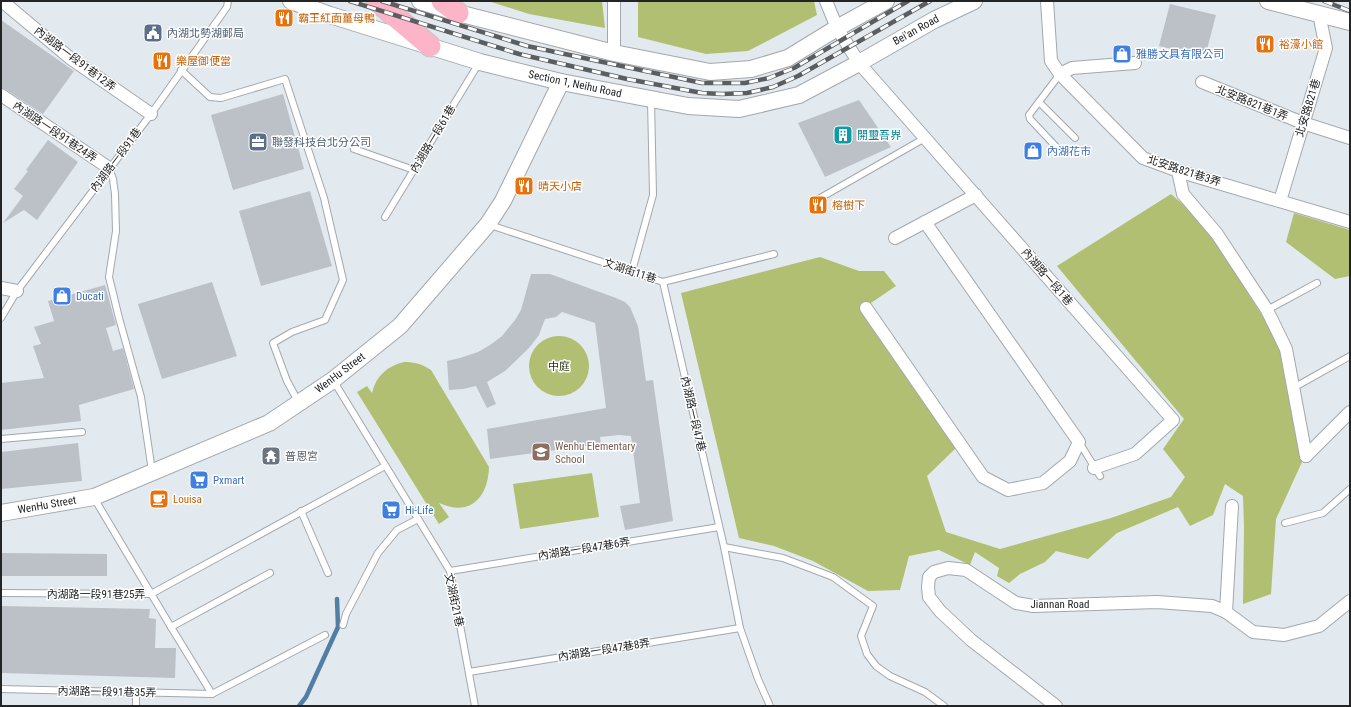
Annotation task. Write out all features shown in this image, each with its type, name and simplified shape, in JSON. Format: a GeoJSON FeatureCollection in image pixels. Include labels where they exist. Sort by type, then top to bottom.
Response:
{"type":"FeatureCollection","features":[{"type":"Feature","properties":{"kind":"highway"},"geometry":{"type":"LineString","coordinates":[[377,1],[430,46]]}},
{"type":"Feature","properties":{"kind":"main road","name":"Section 1, Neihu Road"},"geometry":{"type":"LineString","coordinates":[[291,1],[480,62],[561,82],[688,106],[739,109],[799,94],[859,63]]}},
{"type":"Feature","properties":{"kind":"main road"},"geometry":{"type":"LineString","coordinates":[[420,1],[450,7],[614,53],[710,72],[751,69],[788,58],[837,28],[886,1]]}},
{"type":"Feature","properties":{"kind":"main road","name":"Bei'an Road"},"geometry":{"type":"LineString","coordinates":[[859,63],[934,20],[974,1]]}},
{"type":"Feature","properties":{"kind":"main road"},"geometry":{"type":"LineString","coordinates":[[1268,1],[1318,5],[1350,22]]}},
{"type":"Feature","properties":{"kind":"main road","name":"WenHu Street"},"geometry":{"type":"LineString","coordinates":[[1,513],[94,497],[269,423],[333,380],[400,326],[488,224],[503,201],[561,82]]}},
{"type":"Feature","properties":{"kind":"street","name":"內湖路一段91巷12弄"},"geometry":{"type":"LineString","coordinates":[[2,1],[70,58],[151,114]]}},
{"type":"Feature","properties":{"kind":"street"},"geometry":{"type":"LineString","coordinates":[[614,1],[614,53]]}},
{"type":"Feature","properties":{"kind":"street","name":"內湖路一段1巷"},"geometry":{"type":"LineString","coordinates":[[826,1],[837,28],[859,63],[1173,420],[1135,454],[1097,472]]}},
{"type":"Feature","properties":{"kind":"street","name":"北安路821巷3弄"},"geometry":{"type":"LineString","coordinates":[[1047,1],[1051,61],[1060,74],[1143,158],[1178,171],[1350,222]]}},
{"type":"Feature","properties":{"kind":"street","name":"北安路821巷"},"geometry":{"type":"LineString","coordinates":[[1280,200],[1326,48],[1318,5]]}},
{"type":"Feature","properties":{"kind":"street"},"geometry":{"type":"LineString","coordinates":[[1060,74],[1072,68],[1135,62]]}},
{"type":"Feature","properties":{"kind":"street","name":"北安路821巷1弄"},"geometry":{"type":"LineString","coordinates":[[1202,82],[1303,123],[1350,138]]}},
{"type":"Feature","properties":{"kind":"street","name":"內湖路一段91巷24弄"},"geometry":{"type":"LineString","coordinates":[[1,95],[109,168]]}},
{"type":"Feature","properties":{"kind":"street"},"geometry":{"type":"LineString","coordinates":[[1178,171],[1183,194],[1216,234],[1267,310],[1286,349],[1295,387],[1306,456],[1350,412]]}},
{"type":"Feature","properties":{"kind":"street"},"geometry":{"type":"LineString","coordinates":[[895,238],[976,195]]}},
{"type":"Feature","properties":{"kind":"street"},"geometry":{"type":"LineString","coordinates":[[866,308],[983,477],[1008,490],[1043,483],[1070,461],[1079,442],[925,222]]}},
{"type":"Feature","properties":{"kind":"street"},"geometry":{"type":"LineString","coordinates":[[1,288],[17,291]]}},
{"type":"Feature","properties":{"kind":"street"},"geometry":{"type":"LineString","coordinates":[[1226,612],[1232,506]]}},
{"type":"Feature","properties":{"kind":"street","name":"Jiannan Road"},"geometry":{"type":"LineString","coordinates":[[1056,706],[971,640],[940,611],[929,597],[929,577],[934,572],[948,568],[966,570],[1016,602],[1033,606],[1156,602],[1212,606],[1226,612],[1253,632],[1284,635],[1319,626],[1350,601]]}},
{"type":"Feature","properties":{"kind":"lane","name":"內湖路一段91巷"},"geometry":{"type":"LineString","coordinates":[[1,318],[17,291],[151,114],[227,7],[228,1]]}},
{"type":"Feature","properties":{"kind":"lane","name":"內湖路一段61巷"},"geometry":{"type":"LineString","coordinates":[[385,217],[480,62]]}},
{"type":"Feature","properties":{"kind":"lane"},"geometry":{"type":"LineString","coordinates":[[181,70],[210,97],[221,98],[285,79],[324,198],[344,280],[325,320],[292,332],[273,343],[287,381],[299,403]]}},
{"type":"Feature","properties":{"kind":"lane"},"geometry":{"type":"LineString","coordinates":[[1060,74],[1029,115],[1030,119],[1061,152]]}},
{"type":"Feature","properties":{"kind":"lane"},"geometry":{"type":"LineString","coordinates":[[632,271],[653,196],[652,99]]}},
{"type":"Feature","properties":{"kind":"lane"},"geometry":{"type":"LineString","coordinates":[[1039,102],[1075,138]]}},
{"type":"Feature","properties":{"kind":"lane"},"geometry":{"type":"LineString","coordinates":[[815,201],[925,138]]}},
{"type":"Feature","properties":{"kind":"lane"},"geometry":{"type":"LineString","coordinates":[[354,149],[414,170]]}},
{"type":"Feature","properties":{"kind":"lane"},"geometry":{"type":"LineString","coordinates":[[109,168],[115,194],[116,230],[109,277],[141,397],[152,472]]}},
{"type":"Feature","properties":{"kind":"lane","name":"文湖街11巷"},"geometry":{"type":"LineString","coordinates":[[488,224],[664,282],[774,254]]}},
{"type":"Feature","properties":{"kind":"lane","name":"內湖路一段47巷"},"geometry":{"type":"LineString","coordinates":[[664,282],[724,547],[740,628],[758,679],[770,706]]}},
{"type":"Feature","properties":{"kind":"lane"},"geometry":{"type":"LineString","coordinates":[[1267,310],[1317,283]]}},
{"type":"Feature","properties":{"kind":"lane"},"geometry":{"type":"LineString","coordinates":[[1295,387],[1350,356]]}},
{"type":"Feature","properties":{"kind":"lane","name":"文湖街21巷"},"geometry":{"type":"LineString","coordinates":[[333,380],[450,571],[474,706]]}},
{"type":"Feature","properties":{"kind":"lane"},"geometry":{"type":"LineString","coordinates":[[1,439],[82,432]]}},
{"type":"Feature","properties":{"kind":"lane"},"geometry":{"type":"LineString","coordinates":[[1079,442],[1097,472]]}},
{"type":"Feature","properties":{"kind":"lane"},"geometry":{"type":"LineString","coordinates":[[212,694],[151,594],[385,466]]}},
{"type":"Feature","properties":{"kind":"lane"},"geometry":{"type":"LineString","coordinates":[[1285,523],[1323,513],[1350,489]]}},
{"type":"Feature","properties":{"kind":"lane","name":"內湖路一段91巷25弄"},"geometry":{"type":"LineString","coordinates":[[94,497],[151,594]]}},
{"type":"Feature","properties":{"kind":"lane"},"geometry":{"type":"LineString","coordinates":[[301,511],[328,573]]}},
{"type":"Feature","properties":{"kind":"lane"},"geometry":{"type":"LineString","coordinates":[[343,625],[346,614],[378,553],[397,530],[418,519]]}},
{"type":"Feature","properties":{"kind":"lane","name":"內湖路一段47巷6弄"},"geometry":{"type":"LineString","coordinates":[[450,571],[719,527]]}},
{"type":"Feature","properties":{"kind":"lane"},"geometry":{"type":"LineString","coordinates":[[724,547],[783,558],[833,577],[873,606],[861,636],[867,654],[876,666],[890,676],[925,692],[944,706]]}},
{"type":"Feature","properties":{"kind":"lane"},"geometry":{"type":"LineString","coordinates":[[171,628],[270,573]]}},
{"type":"Feature","properties":{"kind":"lane","name":"內湖路一段91巷25弄"},"geometry":{"type":"LineString","coordinates":[[1,594],[151,594]]}},
{"type":"Feature","properties":{"kind":"lane","name":"內湖路一段47巷8弄"},"geometry":{"type":"LineString","coordinates":[[469,672],[740,628]]}},
{"type":"Feature","properties":{"kind":"lane","name":"內湖路一段91巷35弄"},"geometry":{"type":"LineString","coordinates":[[1,689],[212,694],[325,635]]}},
{"type":"Feature","properties":{"kind":"lane"},"geometry":{"type":"LineString","coordinates":[[136,693],[136,706]]}},
{"type":"Feature","properties":{"kind":"green space"},"geometry":{"type":"Polygon","coordinates":[[[488,1],[602,1],[605,28],[529,14],[488,1]]]}},
{"type":"Feature","properties":{"kind":"green space"},"geometry":{"type":"Polygon","coordinates":[[[638,1],[814,1],[817,15],[748,51],[706,54],[638,37],[638,1]]]}},
{"type":"Feature","properties":{"kind":"green space"},"geometry":{"type":"Polygon","coordinates":[[[1171,194],[1202,221],[1281,345],[1302,462],[1276,519],[1271,594],[1243,604],[1243,496],[1225,484],[1213,515],[1190,526],[1178,507],[1117,533],[1088,559],[1056,551],[1045,562],[1020,574],[1009,583],[997,576],[999,568],[975,552],[970,565],[939,550],[909,556],[900,590],[868,591],[813,561],[774,546],[739,538],[681,293],[820,257],[859,271],[884,271],[896,286],[862,309],[956,448],[927,476],[946,532],[1000,549],[1111,518],[1171,497],[1185,477],[1163,449],[1184,419],[1057,266],[1171,194]]]}},
{"type":"Feature","properties":{"kind":"green space"},"geometry":{"type":"Polygon","coordinates":[[[1294,213],[1350,230],[1350,276],[1335,279],[1286,242],[1294,213]]]}},
{"type":"Feature","properties":{"kind":"green space","name":"中庭"},"geometry":{"type":"Polygon","coordinates":[[[553,336],[565,336],[576,341],[584,349],[589,360],[587,378],[576,391],[565,396],[553,396],[542,391],[534,383],[529,372],[529,360],[534,349],[542,341],[553,336]]]}},
{"type":"Feature","properties":{"kind":"green space"},"geometry":{"type":"Polygon","coordinates":[[[404,362],[412,362],[425,366],[431,370],[489,467],[485,488],[481,496],[475,502],[460,508],[450,507],[439,503],[449,517],[439,524],[357,392],[367,386],[372,393],[379,377],[387,369],[404,362]]]}},
{"type":"Feature","properties":{"kind":"green space"},"geometry":{"type":"Polygon","coordinates":[[[592,473],[599,517],[520,529],[513,484],[592,473]]]}},
{"type":"Feature","properties":{"kind":"building"},"geometry":{"type":"Polygon","coordinates":[[[1170,4],[1216,15],[1205,57],[1159,46],[1170,4]]]}},
{"type":"Feature","properties":{"kind":"building"},"geometry":{"type":"Polygon","coordinates":[[[1,20],[74,71],[43,114],[5,89],[1,88],[1,20]]]}},
{"type":"Feature","properties":{"kind":"building","name":"聯發科技台北分公司"},"geometry":{"type":"Polygon","coordinates":[[[283,94],[304,169],[233,190],[211,115],[283,94]]]}},
{"type":"Feature","properties":{"kind":"building","name":"開璽吾界"},"geometry":{"type":"Polygon","coordinates":[[[859,100],[891,147],[825,177],[798,123],[859,100]]]}},
{"type":"Feature","properties":{"kind":"building"},"geometry":{"type":"Polygon","coordinates":[[[48,140],[78,162],[37,220],[24,210],[3,223],[23,196],[14,189],[28,171],[26,170],[48,140]]]}},
{"type":"Feature","properties":{"kind":"building"},"geometry":{"type":"Polygon","coordinates":[[[310,191],[332,266],[261,286],[239,211],[310,191]]]}},
{"type":"Feature","properties":{"kind":"building"},"geometry":{"type":"Polygon","coordinates":[[[531,274],[550,274],[616,298],[625,302],[630,307],[638,326],[646,381],[653,380],[673,521],[625,530],[620,506],[640,503],[631,436],[619,435],[600,437],[601,444],[490,459],[487,429],[606,408],[595,323],[562,312],[556,317],[545,319],[539,335],[529,348],[505,371],[487,382],[496,404],[487,408],[476,386],[449,390],[447,361],[478,352],[502,336],[521,310],[531,274]]]}},
{"type":"Feature","properties":{"kind":"building"},"geometry":{"type":"Polygon","coordinates":[[[212,282],[237,356],[162,379],[138,304],[212,282]]]}},
{"type":"Feature","properties":{"kind":"building"},"geometry":{"type":"Polygon","coordinates":[[[105,285],[116,325],[106,328],[113,351],[123,348],[134,389],[79,405],[81,421],[1,430],[1,383],[44,378],[33,346],[41,344],[34,327],[54,321],[48,301],[105,285]]]}},
{"type":"Feature","properties":{"kind":"building"},"geometry":{"type":"Polygon","coordinates":[[[78,443],[82,481],[1,489],[1,452],[78,443]]]}},
{"type":"Feature","properties":{"kind":"building"},"geometry":{"type":"Polygon","coordinates":[[[1,553],[107,554],[107,576],[1,576],[1,553]]]}},
{"type":"Feature","properties":{"kind":"building"},"geometry":{"type":"Polygon","coordinates":[[[1,606],[150,609],[149,618],[156,619],[155,648],[176,648],[175,678],[1,673],[1,606]]]}},
{"type":"Feature","properties":{"kind":"waterway"},"geometry":{"type":"LineString","coordinates":[[299,706],[306,697],[338,627],[337,599]]}},
{"type":"Feature","properties":{"kind":"railway"},"geometry":{"type":"LineString","coordinates":[[350,1],[519,54],[627,79],[702,93],[722,94],[747,93],[773,87],[798,76],[930,1]]}},
{"type":"Feature","properties":{"kind":"railway"},"geometry":{"type":"LineString","coordinates":[[382,1],[527,46],[702,83],[745,83],[769,78],[794,68],[908,1]]}},
{"type":"Feature","properties":{"kind":"railway"},"geometry":{"type":"LineString","coordinates":[[1324,1],[1350,11]]}},
{"type":"Feature","properties":{"kind":"place","name":"霸王紅面薑母鴨"},"geometry":{"type":"Point","coordinates":[284,18]}},
{"type":"Feature","properties":{"kind":"place","name":"內湖北勢湖郵局"},"geometry":{"type":"Point","coordinates":[153,33]}},
{"type":"Feature","properties":{"kind":"place","name":"裕濠小館"},"geometry":{"type":"Point","coordinates":[1265,44]}},
{"type":"Feature","properties":{"kind":"place","name":"雅勝文具有限公司"},"geometry":{"type":"Point","coordinates":[1122,54]}},
{"type":"Feature","properties":{"kind":"place","name":"樂屋御便當"},"geometry":{"type":"Point","coordinates":[162,61]}},
{"type":"Feature","properties":{"kind":"place","name":"開璽吾界"},"geometry":{"type":"Point","coordinates":[843,135]}},
{"type":"Feature","properties":{"kind":"place","name":"聯發科技台北分公司"},"geometry":{"type":"Point","coordinates":[258,142]}},
{"type":"Feature","properties":{"kind":"place","name":"內湖花市"},"geometry":{"type":"Point","coordinates":[1033,151]}},
{"type":"Feature","properties":{"kind":"place","name":"晴天小店"},"geometry":{"type":"Point","coordinates":[524,186]}},
{"type":"Feature","properties":{"kind":"place","name":"榕樹下"},"geometry":{"type":"Point","coordinates":[818,205]}},
{"type":"Feature","properties":{"kind":"place","name":"Ducati"},"geometry":{"type":"Point","coordinates":[62,296]}},
{"type":"Feature","properties":{"kind":"place","name":"Wenhu Elementary School"},"geometry":{"type":"Point","coordinates":[541,452]}},
{"type":"Feature","properties":{"kind":"place","name":"普恩宮"},"geometry":{"type":"Point","coordinates":[271,456]}},
{"type":"Feature","properties":{"kind":"place","name":"Pxmart"},"geometry":{"type":"Point","coordinates":[199,480]}},
{"type":"Feature","properties":{"kind":"place","name":"Louisa"},"geometry":{"type":"Point","coordinates":[159,499]}},
{"type":"Feature","properties":{"kind":"place","name":"Hi-Life"},"geometry":{"type":"Point","coordinates":[391,510]}}]}
